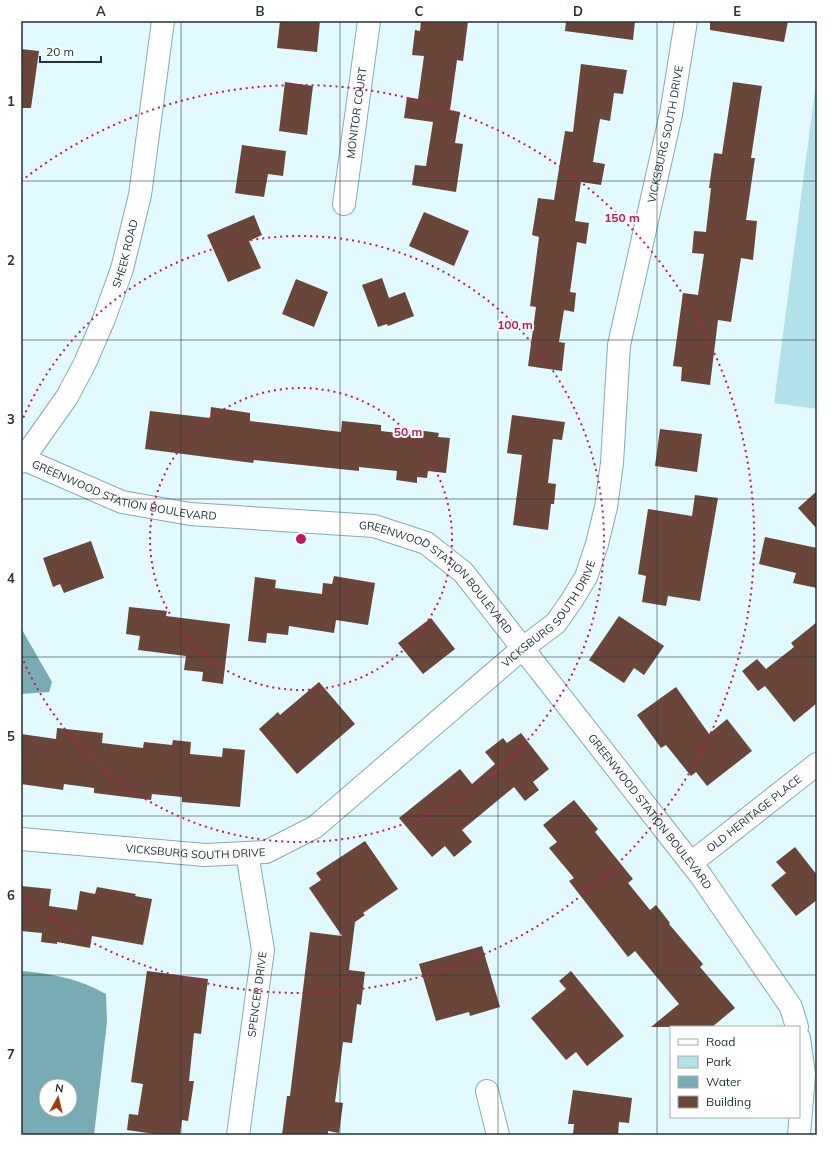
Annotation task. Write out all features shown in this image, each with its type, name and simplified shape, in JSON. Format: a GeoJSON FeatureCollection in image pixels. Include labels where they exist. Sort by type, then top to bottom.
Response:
{"type":"FeatureCollection","features":[{"type":"Feature","properties":{"kind":"street","name":"SHEEK ROAD"},"geometry":{"type":"LineString","coordinates":[[22,460],[67,397],[85,363],[104,319],[122,269],[140,195],[162,21]]}},
{"type":"Feature","properties":{"kind":"street","name":"MONITOR COURT"},"geometry":{"type":"LineString","coordinates":[[344,204],[369,21]]}},
{"type":"Feature","properties":{"kind":"street","name":"VICKSBURG SOUTH DRIVE"},"geometry":{"type":"LineString","coordinates":[[21,839],[205,855],[266,852],[315,827],[523,648],[556,623],[586,577],[597,544],[606,507],[612,463],[619,345],[670,114],[686,21]]}},
{"type":"Feature","properties":{"kind":"street","name":"GREENWOOD STATION BOULEVARD"},"geometry":{"type":"LineString","coordinates":[[22,460],[122,502],[190,514],[374,526],[426,543],[463,572],[701,876],[791,1007],[797,1026]]}},
{"type":"Feature","properties":{"kind":"street","name":"OLD HERITAGE PLACE"},"geometry":{"type":"LineString","coordinates":[[691,863],[817,764]]}},
{"type":"Feature","properties":{"kind":"street","name":"SPENCER DRIVE"},"geometry":{"type":"LineString","coordinates":[[238,1135],[263,950],[247,853]]}},
{"type":"Feature","properties":{"kind":"street"},"geometry":{"type":"LineString","coordinates":[[799,1135],[804,1074],[800,1045]]}},
{"type":"Feature","properties":{"kind":"street"},"geometry":{"type":"LineString","coordinates":[[487,1091],[498,1135]]}},
{"type":"Feature","properties":{"kind":"green space"},"geometry":{"type":"Polygon","coordinates":[[[817,75],[817,409],[774,403],[817,75]]]}},
{"type":"Feature","properties":{"kind":"water"},"geometry":{"type":"Polygon","coordinates":[[[21,628],[52,682],[49,692],[21,694],[21,628]]]}},
{"type":"Feature","properties":{"kind":"water"},"geometry":{"type":"Polygon","coordinates":[[[21,971],[75,980],[106,994],[107,1022],[94,1135],[21,1135],[21,971]]]}},
{"type":"Feature","properties":{"kind":"building"},"geometry":{"type":"Polygon","coordinates":[[[280,21],[320,21],[317,52],[277,48],[280,21]]]}},
{"type":"Feature","properties":{"kind":"building"},"geometry":{"type":"Polygon","coordinates":[[[421,21],[468,21],[463,61],[457,60],[450,110],[460,112],[455,143],[463,144],[456,192],[412,185],[415,165],[426,166],[433,122],[404,118],[407,97],[418,99],[424,56],[412,55],[415,30],[420,31],[421,21]]]}},
{"type":"Feature","properties":{"kind":"building"},"geometry":{"type":"Polygon","coordinates":[[[566,21],[635,21],[633,40],[565,31],[566,21]]]}},
{"type":"Feature","properties":{"kind":"building"},"geometry":{"type":"Polygon","coordinates":[[[710,21],[788,21],[784,42],[710,30],[710,21]]]}},
{"type":"Feature","properties":{"kind":"building"},"geometry":{"type":"Polygon","coordinates":[[[21,49],[39,51],[31,108],[21,108],[21,49]]]}},
{"type":"Feature","properties":{"kind":"building"},"geometry":{"type":"Polygon","coordinates":[[[581,64],[627,70],[623,94],[614,93],[610,121],[600,119],[593,162],[605,164],[601,185],[581,182],[575,221],[589,223],[586,244],[577,242],[570,292],[576,293],[574,312],[564,310],[559,342],[565,343],[562,371],[528,366],[536,307],[530,306],[539,237],[532,235],[538,198],[554,200],[565,131],[573,132],[581,64]]]}},
{"type":"Feature","properties":{"kind":"building"},"geometry":{"type":"Polygon","coordinates":[[[285,82],[313,86],[307,135],[279,131],[285,82]]]}},
{"type":"Feature","properties":{"kind":"building"},"geometry":{"type":"Polygon","coordinates":[[[733,82],[762,86],[751,158],[755,158],[746,220],[757,221],[753,260],[741,258],[731,322],[718,320],[710,385],[681,381],[682,367],[673,366],[683,293],[698,295],[704,254],[692,253],[694,231],[706,232],[711,188],[709,188],[714,153],[722,154],[733,82]]]}},
{"type":"Feature","properties":{"kind":"building"},"geometry":{"type":"Polygon","coordinates":[[[242,145],[286,151],[283,176],[268,174],[264,197],[235,193],[242,145]]]}},
{"type":"Feature","properties":{"kind":"building"},"geometry":{"type":"Polygon","coordinates":[[[424,212],[469,231],[454,266],[409,246],[424,212]]]}},
{"type":"Feature","properties":{"kind":"building"},"geometry":{"type":"Polygon","coordinates":[[[254,215],[262,235],[249,241],[261,268],[228,282],[207,235],[254,215]]]}},
{"type":"Feature","properties":{"kind":"building"},"geometry":{"type":"Polygon","coordinates":[[[382,278],[389,298],[405,292],[414,316],[388,326],[387,324],[378,327],[362,285],[382,278]]]}},
{"type":"Feature","properties":{"kind":"building"},"geometry":{"type":"Polygon","coordinates":[[[296,279],[328,292],[314,327],[282,314],[296,279]]]}},
{"type":"Feature","properties":{"kind":"building"},"geometry":{"type":"Polygon","coordinates":[[[211,407],[250,413],[250,421],[341,432],[342,421],[381,425],[381,431],[416,435],[417,430],[439,433],[438,437],[450,438],[446,473],[428,471],[427,478],[417,477],[417,483],[396,480],[397,471],[359,467],[359,471],[254,460],[253,463],[145,449],[150,411],[210,418],[211,407]]]}},
{"type":"Feature","properties":{"kind":"building"},"geometry":{"type":"Polygon","coordinates":[[[512,415],[565,422],[562,440],[553,439],[548,483],[556,484],[554,504],[551,504],[548,530],[513,525],[522,455],[507,453],[512,415]]]}},
{"type":"Feature","properties":{"kind":"building"},"geometry":{"type":"Polygon","coordinates":[[[660,429],[702,434],[697,472],[655,466],[660,429]]]}},
{"type":"Feature","properties":{"kind":"building"},"geometry":{"type":"Polygon","coordinates":[[[817,491],[817,529],[798,508],[817,491]]]}},
{"type":"Feature","properties":{"kind":"building"},"geometry":{"type":"Polygon","coordinates":[[[695,495],[718,498],[700,601],[668,596],[666,606],[642,602],[646,576],[638,574],[648,509],[692,516],[695,495]]]}},
{"type":"Feature","properties":{"kind":"building"},"geometry":{"type":"Polygon","coordinates":[[[765,537],[817,548],[817,588],[793,583],[796,573],[759,564],[765,537]]]}},
{"type":"Feature","properties":{"kind":"building"},"geometry":{"type":"Polygon","coordinates":[[[91,541],[104,578],[64,593],[60,584],[53,587],[43,558],[91,541]]]}},
{"type":"Feature","properties":{"kind":"building"},"geometry":{"type":"Polygon","coordinates":[[[334,576],[375,583],[368,625],[336,620],[334,633],[289,626],[288,635],[267,633],[266,643],[248,641],[255,577],[276,580],[275,588],[322,594],[323,583],[332,584],[334,576]]]}},
{"type":"Feature","properties":{"kind":"building"},"geometry":{"type":"Polygon","coordinates":[[[129,607],[167,611],[166,616],[230,624],[223,684],[202,681],[203,672],[184,670],[186,656],[138,650],[140,636],[126,634],[129,607]]]}},
{"type":"Feature","properties":{"kind":"building"},"geometry":{"type":"Polygon","coordinates":[[[619,616],[664,646],[644,675],[634,668],[624,683],[589,660],[619,616]]]}},
{"type":"Feature","properties":{"kind":"building"},"geometry":{"type":"Polygon","coordinates":[[[431,618],[455,649],[423,674],[398,643],[431,618]]]}},
{"type":"Feature","properties":{"kind":"building"},"geometry":{"type":"Polygon","coordinates":[[[817,622],[817,703],[794,722],[765,686],[758,691],[742,671],[757,659],[766,669],[794,647],[791,643],[817,622]]]}},
{"type":"Feature","properties":{"kind":"building"},"geometry":{"type":"Polygon","coordinates":[[[319,682],[355,724],[297,774],[259,729],[278,712],[280,715],[319,682]]]}},
{"type":"Feature","properties":{"kind":"building"},"geometry":{"type":"Polygon","coordinates":[[[676,687],[709,734],[727,719],[752,751],[707,786],[696,772],[691,776],[666,745],[661,748],[637,715],[676,687]]]}},
{"type":"Feature","properties":{"kind":"building"},"geometry":{"type":"Polygon","coordinates":[[[57,728],[103,733],[102,743],[143,748],[144,742],[172,745],[173,740],[191,742],[190,754],[222,757],[223,748],[245,750],[240,807],[182,802],[182,797],[152,794],[151,800],[94,793],[94,788],[64,784],[63,790],[21,784],[21,734],[56,739],[57,728]]]}},
{"type":"Feature","properties":{"kind":"building"},"geometry":{"type":"Polygon","coordinates":[[[521,733],[549,769],[533,782],[539,790],[525,801],[514,787],[462,830],[472,842],[454,857],[445,846],[432,857],[399,818],[460,769],[472,784],[495,764],[485,752],[503,738],[507,743],[521,733]]]}},
{"type":"Feature","properties":{"kind":"building"},"geometry":{"type":"Polygon","coordinates":[[[574,800],[598,829],[595,832],[633,879],[628,883],[650,910],[656,905],[670,923],[669,924],[703,964],[700,967],[735,1008],[713,1026],[651,1027],[679,1004],[635,951],[628,957],[569,881],[574,878],[549,848],[557,842],[543,825],[574,800]]]}},
{"type":"Feature","properties":{"kind":"building"},"geometry":{"type":"Polygon","coordinates":[[[365,841],[398,889],[363,913],[365,915],[355,922],[349,970],[365,972],[361,1005],[357,1004],[352,1043],[343,1042],[335,1102],[343,1103],[339,1133],[328,1131],[328,1135],[282,1135],[287,1096],[290,1096],[310,932],[342,936],[309,888],[321,880],[316,873],[365,841]]]}},
{"type":"Feature","properties":{"kind":"building"},"geometry":{"type":"Polygon","coordinates":[[[795,847],[817,875],[817,900],[796,916],[771,885],[786,873],[776,862],[795,847]]]}},
{"type":"Feature","properties":{"kind":"building"},"geometry":{"type":"Polygon","coordinates":[[[21,886],[51,889],[49,906],[77,910],[80,891],[95,894],[97,887],[136,894],[135,896],[152,899],[143,945],[92,936],[90,948],[57,942],[57,944],[41,942],[42,933],[21,931],[21,886]]]}},
{"type":"Feature","properties":{"kind":"building"},"geometry":{"type":"Polygon","coordinates":[[[482,946],[500,1007],[470,1016],[469,1012],[436,1021],[419,964],[482,946]]]}},
{"type":"Feature","properties":{"kind":"building"},"geometry":{"type":"Polygon","coordinates":[[[147,971],[208,979],[201,1034],[194,1033],[189,1081],[194,1081],[188,1121],[182,1120],[180,1135],[162,1135],[127,1130],[129,1114],[138,1115],[143,1084],[131,1082],[147,971]]]}},
{"type":"Feature","properties":{"kind":"building"},"geometry":{"type":"Polygon","coordinates":[[[571,971],[624,1036],[587,1066],[576,1052],[566,1060],[531,1018],[566,989],[559,981],[571,971]]]}},
{"type":"Feature","properties":{"kind":"building"},"geometry":{"type":"Polygon","coordinates":[[[573,1090],[632,1098],[629,1123],[619,1122],[618,1135],[573,1135],[574,1124],[568,1124],[573,1090]]]}}]}
